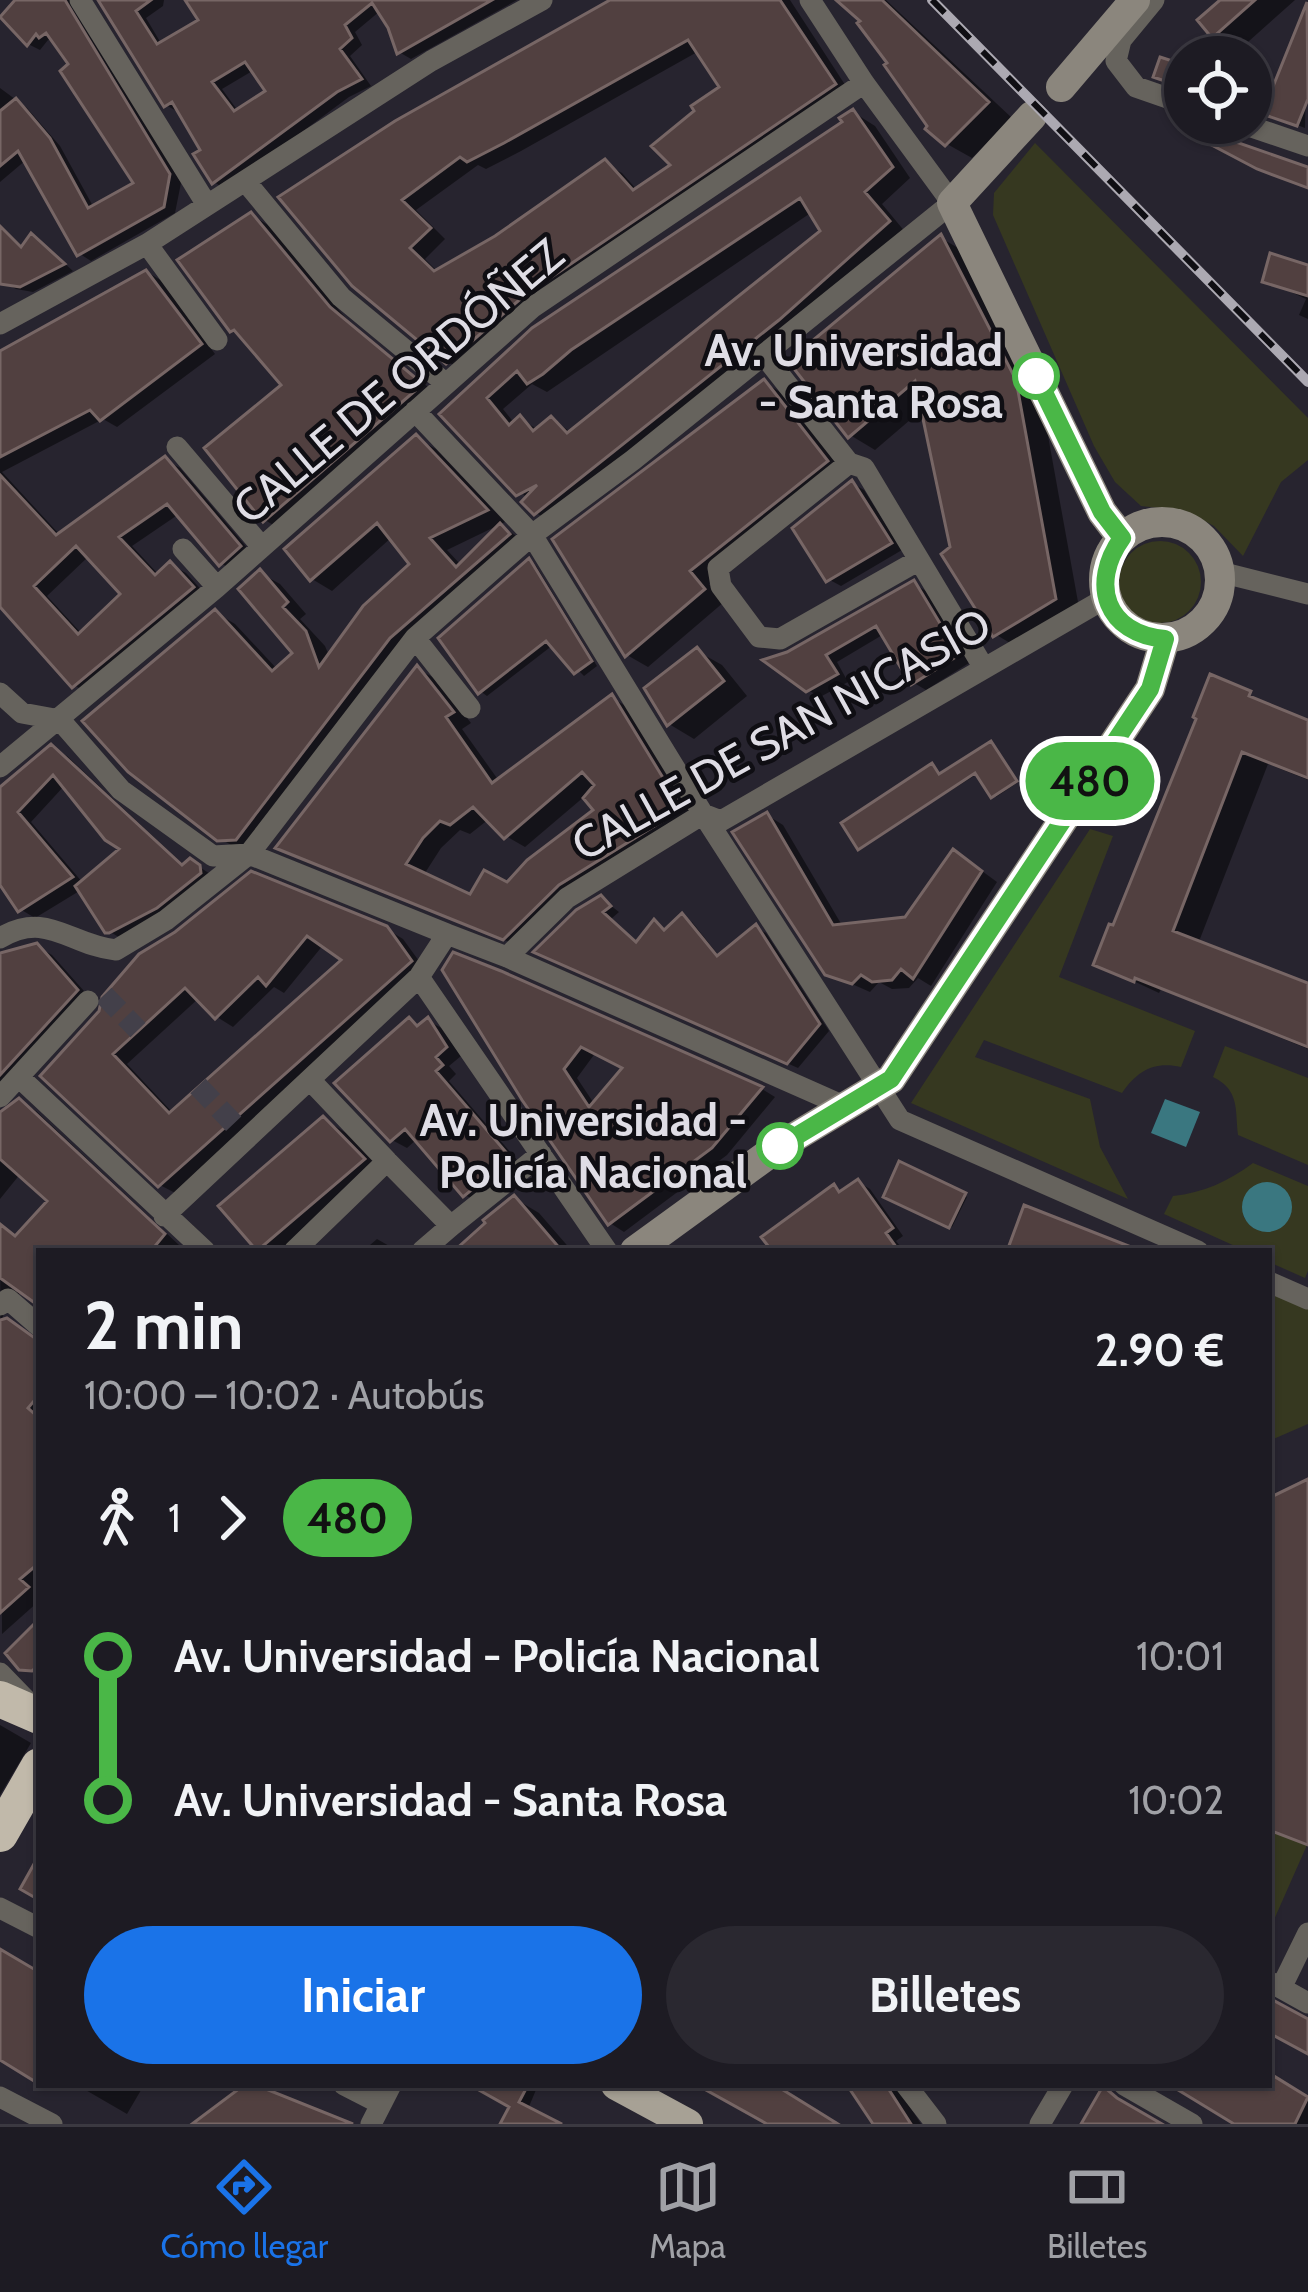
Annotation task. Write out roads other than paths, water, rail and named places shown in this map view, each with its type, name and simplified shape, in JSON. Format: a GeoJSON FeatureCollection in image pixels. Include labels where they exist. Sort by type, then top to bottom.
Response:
{"type":"FeatureCollection","features":[{"type":"Feature","properties":{"kind":"highway"},"geometry":{"type":"LineString","coordinates":[[0,1699],[36,1714]]}},
{"type":"Feature","properties":{"kind":"highway"},"geometry":{"type":"LineString","coordinates":[[0,1834],[36,1771]]}},
{"type":"Feature","properties":{"kind":"main road"},"geometry":{"type":"LineString","coordinates":[[1061,87],[1135,0]]}},
{"type":"Feature","properties":{"kind":"main road"},"geometry":{"type":"LineString","coordinates":[[1033,116],[952,203],[1102,512],[1122,538]]}},
{"type":"Feature","properties":{"kind":"main road"},"geometry":{"type":"LineString","coordinates":[[1154,522],[1189,529],[1204,540],[1220,572],[1220,588],[1207,617],[1181,636],[1150,638],[1122,624],[1106,598],[1109,556],[1122,538],[1154,522]]}},
{"type":"Feature","properties":{"kind":"main road"},"geometry":{"type":"LineString","coordinates":[[642,1248],[778,1147],[891,1079],[1150,689],[1165,639]]}},
{"type":"Feature","properties":{"kind":"main road"},"geometry":{"type":"LineString","coordinates":[[622,2088],[688,2124]]}},
{"type":"Feature","properties":{"kind":"street"},"geometry":{"type":"LineString","coordinates":[[80,0],[208,205]]}},
{"type":"Feature","properties":{"kind":"street"},"geometry":{"type":"LineString","coordinates":[[4,316],[147,244],[431,61],[542,0]]}},
{"type":"Feature","properties":{"kind":"street"},"geometry":{"type":"LineString","coordinates":[[0,938],[21,926],[38,925],[116,950],[166,920],[249,854],[415,638],[532,535],[633,460],[952,203],[810,0]]}},
{"type":"Feature","properties":{"kind":"street"},"geometry":{"type":"LineString","coordinates":[[1154,0],[1121,40],[1116,62],[1136,87],[1164,97]]}},
{"type":"Feature","properties":{"kind":"street","name":"CALLE DE ORDÓÑEZ"},"geometry":{"type":"LineString","coordinates":[[0,767],[217,587],[532,307],[864,83]]}},
{"type":"Feature","properties":{"kind":"street"},"geometry":{"type":"LineString","coordinates":[[1272,134],[1308,146]]}},
{"type":"Feature","properties":{"kind":"street"},"geometry":{"type":"LineString","coordinates":[[246,182],[341,297],[444,382]]}},
{"type":"Feature","properties":{"kind":"street"},"geometry":{"type":"LineString","coordinates":[[147,244],[217,340]]}},
{"type":"Feature","properties":{"kind":"street"},"geometry":{"type":"LineString","coordinates":[[764,355],[849,463],[864,468],[984,668]]}},
{"type":"Feature","properties":{"kind":"street"},"geometry":{"type":"LineString","coordinates":[[415,411],[532,535],[703,814],[900,1120],[1191,1248]]}},
{"type":"Feature","properties":{"kind":"street"},"geometry":{"type":"LineString","coordinates":[[177,447],[262,547]]}},
{"type":"Feature","properties":{"kind":"street"},"geometry":{"type":"LineString","coordinates":[[849,463],[718,568],[721,586],[759,637],[780,639],[919,560]]}},
{"type":"Feature","properties":{"kind":"street"},"geometry":{"type":"LineString","coordinates":[[183,549],[217,587]]}},
{"type":"Feature","properties":{"kind":"street"},"geometry":{"type":"LineString","coordinates":[[1220,572],[1308,594]]}},
{"type":"Feature","properties":{"kind":"street","name":"CALLE DE SAN NICASIO"},"geometry":{"type":"LineString","coordinates":[[507,957],[567,898],[703,814],[721,821],[1106,598]]}},
{"type":"Feature","properties":{"kind":"street"},"geometry":{"type":"LineString","coordinates":[[415,638],[470,708]]}},
{"type":"Feature","properties":{"kind":"street"},"geometry":{"type":"LineString","coordinates":[[0,693],[22,713],[60,721],[121,790],[213,856],[249,854],[507,957],[844,1106]]}},
{"type":"Feature","properties":{"kind":"street"},"geometry":{"type":"LineString","coordinates":[[164,1216],[419,977],[447,934]]}},
{"type":"Feature","properties":{"kind":"street"},"geometry":{"type":"LineString","coordinates":[[419,977],[606,1248]]}},
{"type":"Feature","properties":{"kind":"street"},"geometry":{"type":"LineString","coordinates":[[0,1097],[88,1000]]}},
{"type":"Feature","properties":{"kind":"street"},"geometry":{"type":"LineString","coordinates":[[20,1078],[164,1216],[177,1243]]}},
{"type":"Feature","properties":{"kind":"street"},"geometry":{"type":"LineString","coordinates":[[311,1082],[451,1226]]}},
{"type":"Feature","properties":{"kind":"street"},"geometry":{"type":"LineString","coordinates":[[425,1248],[541,1154]]}},
{"type":"Feature","properties":{"kind":"street"},"geometry":{"type":"LineString","coordinates":[[297,1248],[387,1161]]}},
{"type":"Feature","properties":{"kind":"street"},"geometry":{"type":"LineString","coordinates":[[1272,1283],[1308,1299]]}},
{"type":"Feature","properties":{"kind":"street"},"geometry":{"type":"LineString","coordinates":[[3,1299],[36,1324]]}},
{"type":"Feature","properties":{"kind":"street"},"geometry":{"type":"LineString","coordinates":[[0,1673],[36,1713]]}},
{"type":"Feature","properties":{"kind":"street"},"geometry":{"type":"LineString","coordinates":[[0,1908],[36,1926]]}},
{"type":"Feature","properties":{"kind":"street"},"geometry":{"type":"LineString","coordinates":[[1308,1933],[1275,1984],[1308,2002]]}},
{"type":"Feature","properties":{"kind":"street"},"geometry":{"type":"LineString","coordinates":[[350,2088],[381,2104]]}},
{"type":"Feature","properties":{"kind":"street"},"geometry":{"type":"LineString","coordinates":[[908,2088],[935,2124]]}},
{"type":"Feature","properties":{"kind":"street"},"geometry":{"type":"LineString","coordinates":[[1040,2124],[1062,2088]]}},
{"type":"Feature","properties":{"kind":"street"},"geometry":{"type":"LineString","coordinates":[[1129,2088],[1192,2124]]}},
{"type":"Feature","properties":{"kind":"street"},"geometry":{"type":"LineString","coordinates":[[0,2097],[48,2123]]}},
{"type":"Feature","properties":{"kind":"water"},"geometry":{"type":"Polygon","coordinates":[[[1165,1099],[1200,1112],[1186,1147],[1151,1133],[1165,1099]]]}},
{"type":"Feature","properties":{"kind":"water"},"geometry":{"type":"Polygon","coordinates":[[[1267,1182],[1285,1189],[1292,1207],[1285,1225],[1267,1232],[1249,1225],[1242,1207],[1249,1189],[1267,1182]]]}},
{"type":"Feature","properties":{"kind":"tunnel"},"geometry":{"type":"LineString","coordinates":[[104,995],[138,1030]]}},
{"type":"Feature","properties":{"kind":"tunnel"},"geometry":{"type":"LineString","coordinates":[[198,1086],[248,1139]]}},
{"type":"Feature","properties":{"kind":"railway"},"geometry":{"type":"LineString","coordinates":[[932,0],[1308,382]]}},
{"type":"Feature","properties":{"kind":"place","name":"Av. Universidad - Santa Rosa"},"geometry":{"type":"Point","coordinates":[1036,376]}},
{"type":"Feature","properties":{"kind":"place","name":"Av. Universidad - Policía Nacional"},"geometry":{"type":"Point","coordinates":[780,1146]}}]}
